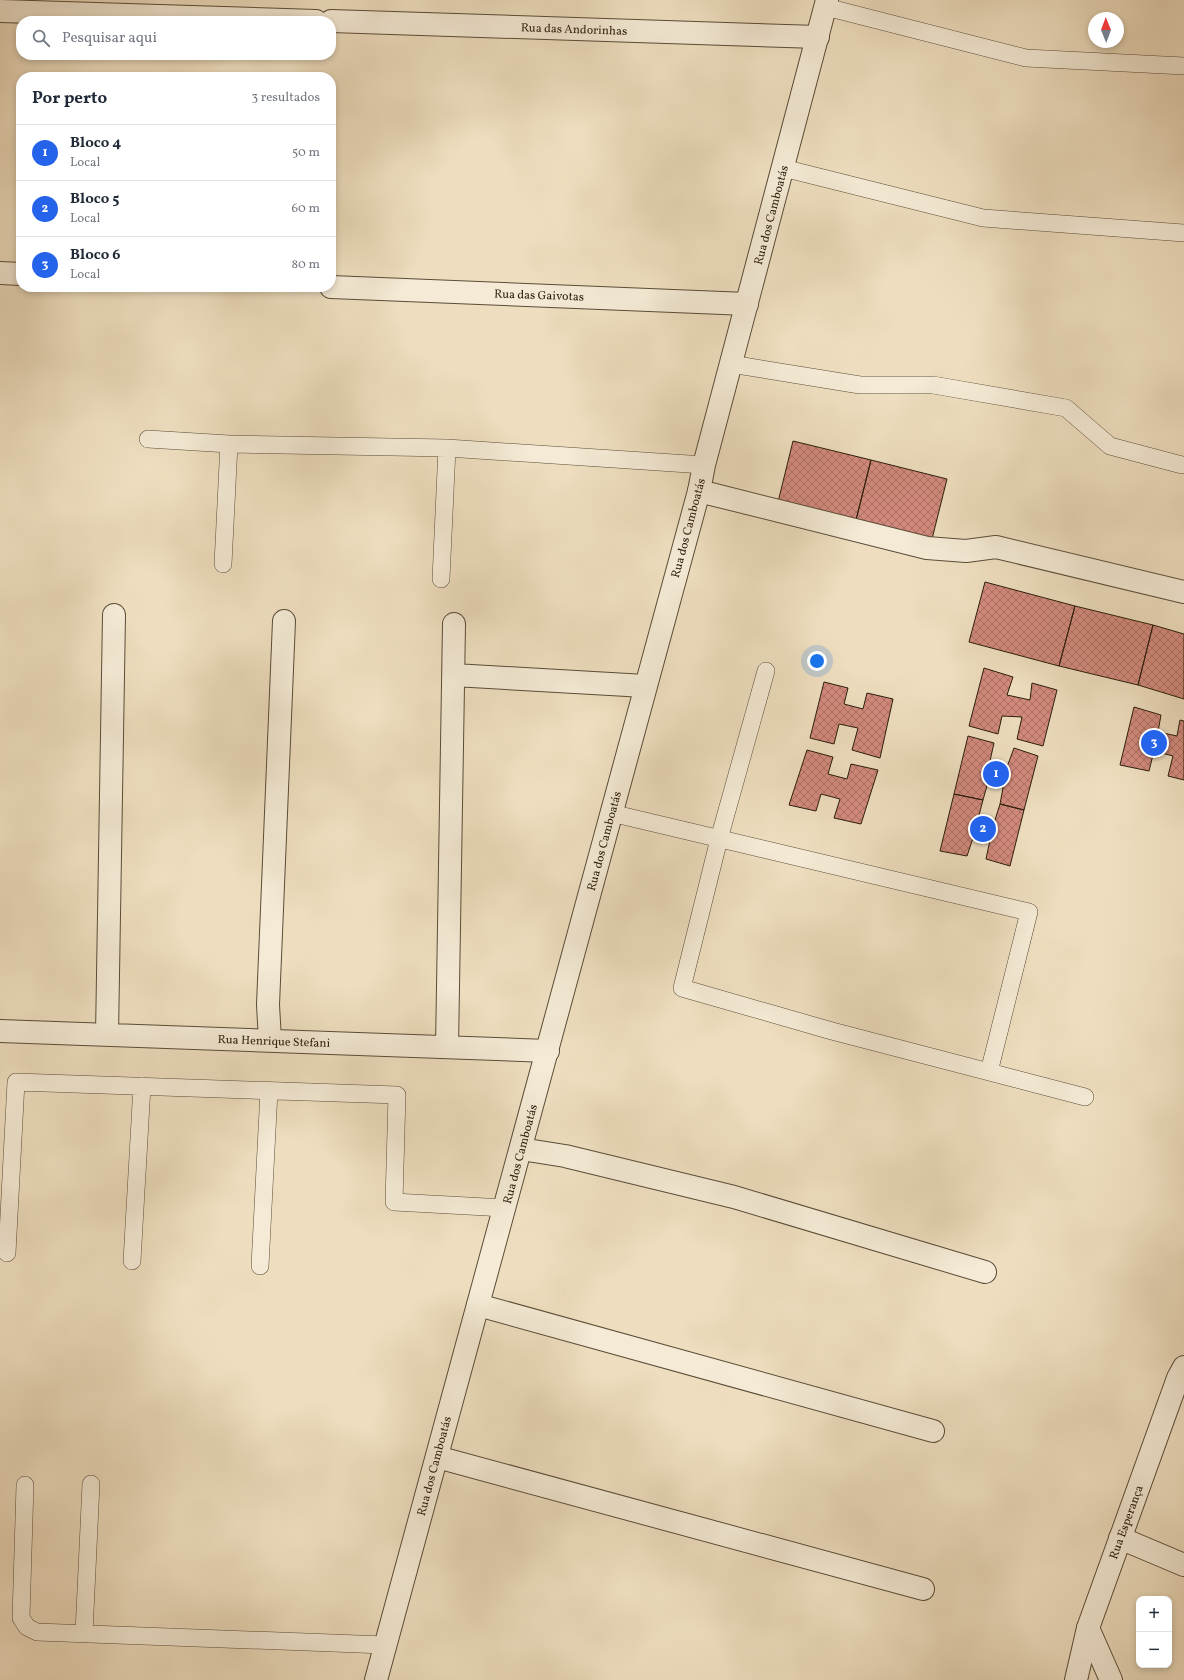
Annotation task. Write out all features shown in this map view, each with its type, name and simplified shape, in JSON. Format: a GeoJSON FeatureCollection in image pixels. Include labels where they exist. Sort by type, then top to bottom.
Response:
{"type":"FeatureCollection","features":[{"type":"Feature","properties":{"kind":"street","name":"Rua dos Camboatás"},"geometry":{"type":"LineString","coordinates":[[376,1680],[699,491],[704,465],[826,3]]}},
{"type":"Feature","properties":{"kind":"street"},"geometry":{"type":"LineString","coordinates":[[0,11],[158,16]]}},
{"type":"Feature","properties":{"kind":"street","name":"Rua das Andorinhas"},"geometry":{"type":"LineString","coordinates":[[336,22],[818,37]]}},
{"type":"Feature","properties":{"kind":"street"},"geometry":{"type":"LineString","coordinates":[[0,273],[16,274]]}},
{"type":"Feature","properties":{"kind":"street","name":"Rua das Gaivotas"},"geometry":{"type":"LineString","coordinates":[[336,287],[747,304]]}},
{"type":"Feature","properties":{"kind":"street"},"geometry":{"type":"LineString","coordinates":[[699,491],[927,548],[966,552],[996,547],[1184,592]]}},
{"type":"Feature","properties":{"kind":"street"},"geometry":{"type":"LineString","coordinates":[[107,1035],[114,615]]}},
{"type":"Feature","properties":{"kind":"street"},"geometry":{"type":"LineString","coordinates":[[270,1040],[268,1005],[284,621]]}},
{"type":"Feature","properties":{"kind":"street"},"geometry":{"type":"LineString","coordinates":[[447,1047],[454,624]]}},
{"type":"Feature","properties":{"kind":"street"},"geometry":{"type":"LineString","coordinates":[[454,675],[645,686]]}},
{"type":"Feature","properties":{"kind":"street","name":"Rua Henrique Stefani"},"geometry":{"type":"LineString","coordinates":[[0,1031],[548,1051]]}},
{"type":"Feature","properties":{"kind":"street"},"geometry":{"type":"LineString","coordinates":[[521,1149],[565,1156],[734,1198],[985,1272]]}},
{"type":"Feature","properties":{"kind":"street"},"geometry":{"type":"LineString","coordinates":[[478,1305],[932,1431]]}},
{"type":"Feature","properties":{"kind":"street","name":"Rua Esperança"},"geometry":{"type":"LineString","coordinates":[[1076,1680],[1088,1628],[1178,1378],[1184,1367]]}},
{"type":"Feature","properties":{"kind":"street"},"geometry":{"type":"LineString","coordinates":[[437,1457],[923,1589]]}},
{"type":"Feature","properties":{"kind":"street"},"geometry":{"type":"LineString","coordinates":[[1120,1538],[1184,1565]]}},
{"type":"Feature","properties":{"kind":"street"},"geometry":{"type":"LineString","coordinates":[[1088,1628],[1111,1680]]}},
{"type":"Feature","properties":{"kind":"lane"},"geometry":{"type":"LineString","coordinates":[[826,3],[1026,58],[1184,66]]}},
{"type":"Feature","properties":{"kind":"lane"},"geometry":{"type":"LineString","coordinates":[[783,168],[983,218],[1184,233]]}},
{"type":"Feature","properties":{"kind":"lane"},"geometry":{"type":"LineString","coordinates":[[731,364],[860,385],[933,385],[1066,408],[1110,446],[1182,465]]}},
{"type":"Feature","properties":{"kind":"lane"},"geometry":{"type":"LineString","coordinates":[[148,439],[229,444],[447,448],[704,465]]}},
{"type":"Feature","properties":{"kind":"lane"},"geometry":{"type":"LineString","coordinates":[[223,564],[229,444]]}},
{"type":"Feature","properties":{"kind":"lane"},"geometry":{"type":"LineString","coordinates":[[441,579],[447,448]]}},
{"type":"Feature","properties":{"kind":"lane"},"geometry":{"type":"LineString","coordinates":[[766,671],[719,839],[682,988],[832,1031],[1085,1097]]}},
{"type":"Feature","properties":{"kind":"lane"},"geometry":{"type":"LineString","coordinates":[[611,813],[1029,912],[989,1072]]}},
{"type":"Feature","properties":{"kind":"lane"},"geometry":{"type":"LineString","coordinates":[[7,1254],[16,1082],[397,1095],[394,1202],[505,1208]]}},
{"type":"Feature","properties":{"kind":"lane"},"geometry":{"type":"LineString","coordinates":[[132,1261],[142,1086]]}},
{"type":"Feature","properties":{"kind":"lane"},"geometry":{"type":"LineString","coordinates":[[260,1266],[269,1091]]}},
{"type":"Feature","properties":{"kind":"lane"},"geometry":{"type":"LineString","coordinates":[[84,1633],[91,1484]]}},
{"type":"Feature","properties":{"kind":"lane"},"geometry":{"type":"LineString","coordinates":[[25,1485],[21,1618],[27,1627],[37,1632],[385,1645]]}},
{"type":"Feature","properties":{"kind":"building"},"geometry":{"type":"Polygon","coordinates":[[[793,441],[871,460],[856,520],[778,502],[793,441]]]}},
{"type":"Feature","properties":{"kind":"building"},"geometry":{"type":"Polygon","coordinates":[[[871,460],[947,479],[932,539],[856,520],[871,460]]]}},
{"type":"Feature","properties":{"kind":"building"},"geometry":{"type":"Polygon","coordinates":[[[985,582],[1075,606],[1059,666],[969,642],[985,582]]]}},
{"type":"Feature","properties":{"kind":"building"},"geometry":{"type":"Polygon","coordinates":[[[1075,606],[1153,625],[1138,685],[1059,666],[1075,606]]]}},
{"type":"Feature","properties":{"kind":"building"},"geometry":{"type":"Polygon","coordinates":[[[1153,625],[1184,634],[1184,699],[1138,685],[1153,625]]]}},
{"type":"Feature","properties":{"kind":"building"},"geometry":{"type":"Polygon","coordinates":[[[984,668],[1013,677],[1007,695],[1030,700],[1032,683],[1057,690],[1043,746],[1017,739],[1022,717],[1002,716],[998,734],[969,726],[984,668]]]}},
{"type":"Feature","properties":{"kind":"building"},"geometry":{"type":"Polygon","coordinates":[[[824,682],[848,688],[844,704],[863,709],[867,693],[893,699],[880,758],[852,750],[858,728],[839,724],[834,744],[810,738],[824,682]]]}},
{"type":"Feature","properties":{"kind":"building"},"geometry":{"type":"Polygon","coordinates":[[[1134,707],[1161,715],[1158,732],[1177,736],[1180,720],[1184,721],[1184,780],[1168,776],[1173,756],[1154,751],[1149,771],[1120,765],[1134,707]]]}},
{"type":"Feature","properties":{"kind":"building"},"geometry":{"type":"Polygon","coordinates":[[[968,736],[994,743],[990,761],[1007,767],[1014,748],[1038,756],[1024,810],[1000,804],[1003,788],[988,782],[983,800],[954,794],[968,736]]]}},
{"type":"Feature","properties":{"kind":"building"},"geometry":{"type":"Polygon","coordinates":[[[807,750],[833,757],[828,774],[847,779],[851,764],[878,770],[861,824],[834,818],[840,799],[821,794],[816,811],[789,805],[807,750]]]}},
{"type":"Feature","properties":{"kind":"building"},"geometry":{"type":"Polygon","coordinates":[[[954,794],[983,800],[978,819],[994,823],[1000,804],[1024,810],[1010,866],[986,859],[990,840],[974,835],[967,856],[940,851],[954,794]]]}},
{"type":"Feature","properties":{"kind":"place","name":"Bloco 6"},"geometry":{"type":"Point","coordinates":[1154,743]}},
{"type":"Feature","properties":{"kind":"place","name":"Bloco 4"},"geometry":{"type":"Point","coordinates":[996,774]}},
{"type":"Feature","properties":{"kind":"place","name":"Bloco 5"},"geometry":{"type":"Point","coordinates":[983,829]}}]}
